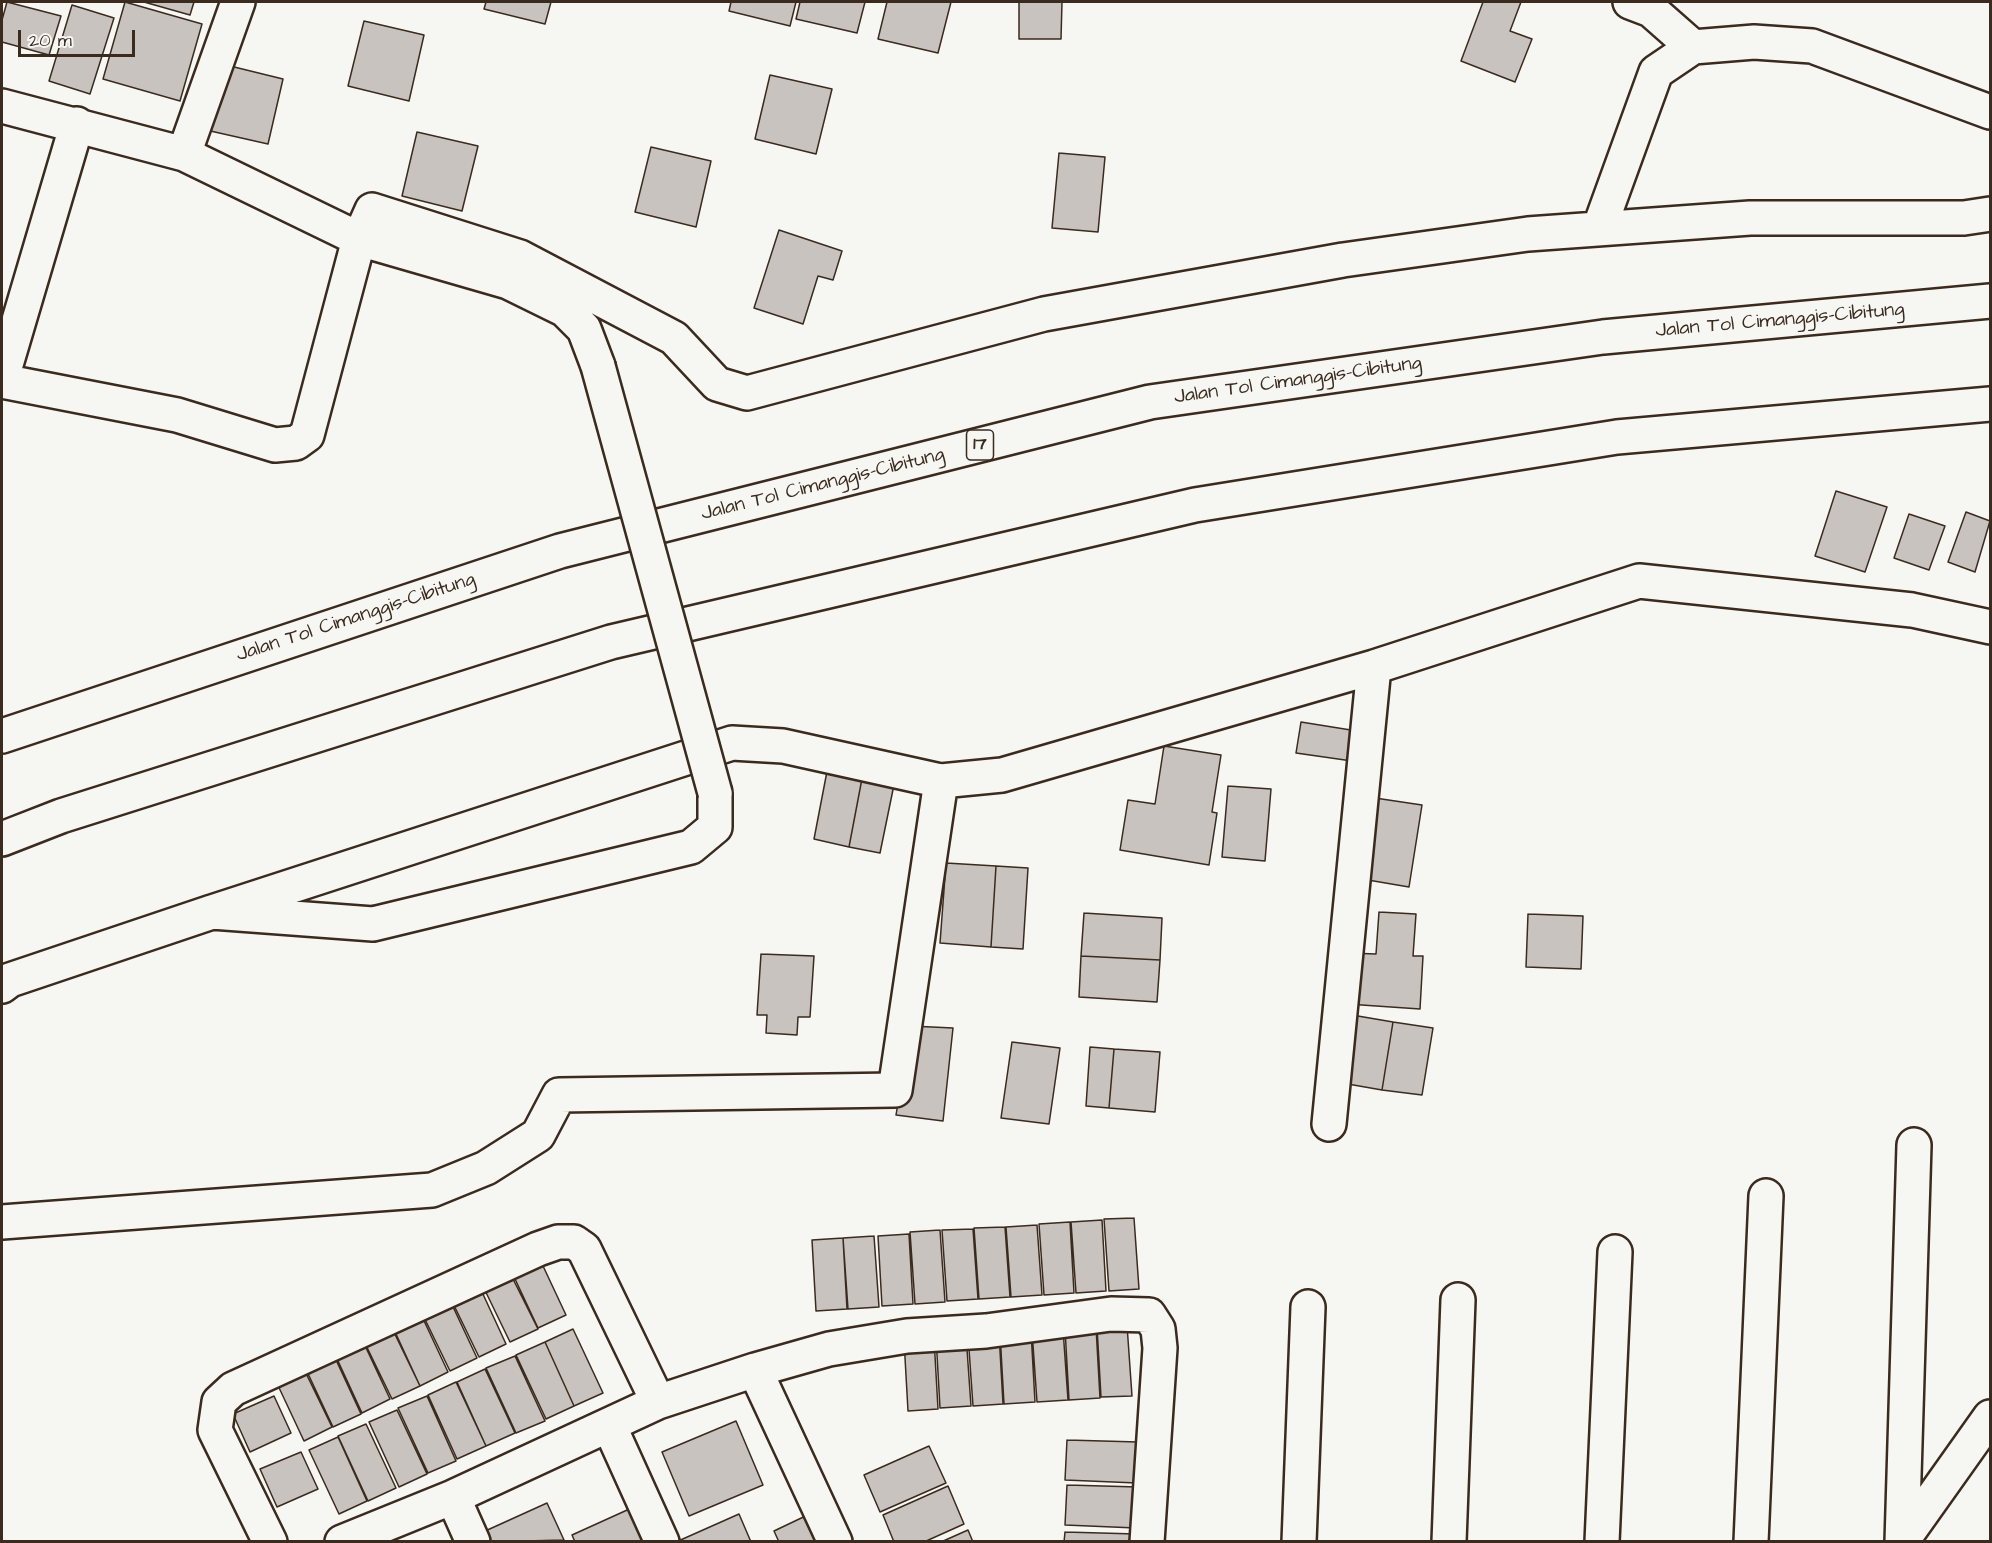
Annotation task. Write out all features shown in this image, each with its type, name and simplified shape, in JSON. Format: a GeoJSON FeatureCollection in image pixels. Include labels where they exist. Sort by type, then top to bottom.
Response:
{"type":"FeatureCollection","features":[{"type":"Feature","properties":{"kind":"main road"},"geometry":{"type":"LineString","coordinates":[[184,154],[238,2]]}},
{"type":"Feature","properties":{"kind":"main road"},"geometry":{"type":"LineString","coordinates":[[1630,2],[1651,10],[1693,47]]}},
{"type":"Feature","properties":{"kind":"main road"},"geometry":{"type":"LineString","coordinates":[[1599,229],[1656,72],[1693,47],[1754,42],[1812,46],[1990,112]]}},
{"type":"Feature","properties":{"kind":"main road"},"geometry":{"type":"LineString","coordinates":[[2,106],[184,154],[359,239],[508,282],[565,310],[584,329],[598,366],[715,793],[715,827],[691,847],[373,924],[212,912]]}},
{"type":"Feature","properties":{"kind":"main road"},"geometry":{"type":"LineString","coordinates":[[77,124],[2,380],[177,415],[275,445],[296,443],[307,435],[359,239],[372,210],[520,257],[674,338],[717,384],[747,393],[1044,314],[1343,260],[1528,234],[1750,218],[1964,218],[1990,214]]}},
{"type":"Feature","properties":{"kind":"main road","name":"Jalan Tol Cimanggis–Cibitung"},"geometry":{"type":"LineString","coordinates":[[2,736],[560,551],[1150,402],[1603,337],[1990,301]]}},
{"type":"Feature","properties":{"kind":"main road"},"geometry":{"type":"LineString","coordinates":[[2,839],[72,813],[611,642],[1195,505],[1617,437],[1990,404]]}},
{"type":"Feature","properties":{"kind":"main road"},"geometry":{"type":"LineString","coordinates":[[2,986],[10,980],[212,912],[732,743],[783,746],[941,781],[1002,775],[1374,667],[1639,582],[1912,610],[1990,627]]}},
{"type":"Feature","properties":{"kind":"main road"},"geometry":{"type":"LineString","coordinates":[[1329,1124],[1374,667]]}},
{"type":"Feature","properties":{"kind":"main road"},"geometry":{"type":"LineString","coordinates":[[2,1222],[432,1190],[486,1168],[538,1135],[560,1095],[895,1090],[941,781]]}},
{"type":"Feature","properties":{"kind":"main road"},"geometry":{"type":"LineString","coordinates":[[1902,1541],[1914,1145]]}},
{"type":"Feature","properties":{"kind":"main road"},"geometry":{"type":"LineString","coordinates":[[1751,1542],[1766,1196]]}},
{"type":"Feature","properties":{"kind":"main road"},"geometry":{"type":"LineString","coordinates":[[270,1542],[215,1430],[219,1402],[233,1389],[537,1249],[558,1242],[574,1242],[584,1249],[658,1402]]}},
{"type":"Feature","properties":{"kind":"main road"},"geometry":{"type":"LineString","coordinates":[[1602,1542],[1615,1252]]}},
{"type":"Feature","properties":{"kind":"main road"},"geometry":{"type":"LineString","coordinates":[[1449,1542],[1458,1300]]}},
{"type":"Feature","properties":{"kind":"main road"},"geometry":{"type":"LineString","coordinates":[[1299,1542],[1308,1307]]}},
{"type":"Feature","properties":{"kind":"main road"},"geometry":{"type":"LineString","coordinates":[[342,1542],[453,1497],[658,1402],[755,1370],[829,1349],[907,1336],[986,1331],[1111,1314],[1149,1314],[1158,1329],[1160,1348],[1148,1542]]}},
{"type":"Feature","properties":{"kind":"main road"},"geometry":{"type":"LineString","coordinates":[[755,1370],[835,1542]]}},
{"type":"Feature","properties":{"kind":"main road"},"geometry":{"type":"LineString","coordinates":[[1902,1541],[1990,1417]]}},
{"type":"Feature","properties":{"kind":"main road"},"geometry":{"type":"LineString","coordinates":[[609,1425],[662,1542]]}},
{"type":"Feature","properties":{"kind":"main road"},"geometry":{"type":"LineString","coordinates":[[453,1497],[473,1542]]}},
{"type":"Feature","properties":{"kind":"building"},"geometry":{"type":"Polygon","coordinates":[[[7,2],[61,16],[49,55],[2,42],[2,20],[7,2]]]}},
{"type":"Feature","properties":{"kind":"building"},"geometry":{"type":"Polygon","coordinates":[[[125,2],[202,24],[180,101],[103,79],[125,2]]]}},
{"type":"Feature","properties":{"kind":"building"},"geometry":{"type":"Polygon","coordinates":[[[144,2],[194,2],[190,15],[144,2]]]}},
{"type":"Feature","properties":{"kind":"building"},"geometry":{"type":"Polygon","coordinates":[[[486,2],[551,2],[545,24],[484,9],[486,2]]]}},
{"type":"Feature","properties":{"kind":"building"},"geometry":{"type":"Polygon","coordinates":[[[731,2],[796,2],[790,26],[729,11],[731,2]]]}},
{"type":"Feature","properties":{"kind":"building"},"geometry":{"type":"Polygon","coordinates":[[[800,2],[865,2],[857,33],[796,19],[800,2]]]}},
{"type":"Feature","properties":{"kind":"building"},"geometry":{"type":"Polygon","coordinates":[[[887,2],[951,2],[938,53],[878,39],[887,2]]]}},
{"type":"Feature","properties":{"kind":"building"},"geometry":{"type":"Polygon","coordinates":[[[1019,2],[1062,2],[1061,39],[1019,39],[1019,2]]]}},
{"type":"Feature","properties":{"kind":"building"},"geometry":{"type":"Polygon","coordinates":[[[1483,2],[1521,2],[1510,31],[1532,39],[1515,82],[1461,61],[1483,2]]]}},
{"type":"Feature","properties":{"kind":"building"},"geometry":{"type":"Polygon","coordinates":[[[72,5],[114,18],[90,94],[49,81],[72,5]]]}},
{"type":"Feature","properties":{"kind":"building"},"geometry":{"type":"Polygon","coordinates":[[[364,21],[424,35],[409,101],[348,86],[364,21]]]}},
{"type":"Feature","properties":{"kind":"building"},"geometry":{"type":"Polygon","coordinates":[[[222,64],[283,79],[268,144],[206,130],[222,64]]]}},
{"type":"Feature","properties":{"kind":"building"},"geometry":{"type":"Polygon","coordinates":[[[770,75],[832,89],[816,154],[755,139],[770,75]]]}},
{"type":"Feature","properties":{"kind":"building"},"geometry":{"type":"Polygon","coordinates":[[[417,132],[478,146],[462,211],[402,196],[417,132]]]}},
{"type":"Feature","properties":{"kind":"building"},"geometry":{"type":"Polygon","coordinates":[[[651,147],[711,161],[696,227],[635,212],[651,147]]]}},
{"type":"Feature","properties":{"kind":"building"},"geometry":{"type":"Polygon","coordinates":[[[1059,153],[1105,157],[1098,232],[1052,228],[1059,153]]]}},
{"type":"Feature","properties":{"kind":"building"},"geometry":{"type":"Polygon","coordinates":[[[779,230],[842,251],[833,280],[818,276],[803,324],[754,308],[779,230]]]}},
{"type":"Feature","properties":{"kind":"building"},"geometry":{"type":"Polygon","coordinates":[[[1836,491],[1887,507],[1865,572],[1815,556],[1836,491]]]}},
{"type":"Feature","properties":{"kind":"building"},"geometry":{"type":"Polygon","coordinates":[[[1966,512],[1990,521],[1975,572],[1948,562],[1966,512]]]}},
{"type":"Feature","properties":{"kind":"building"},"geometry":{"type":"Polygon","coordinates":[[[1909,514],[1945,526],[1929,570],[1894,558],[1909,514]]]}},
{"type":"Feature","properties":{"kind":"building"},"geometry":{"type":"Polygon","coordinates":[[[1301,722],[1357,731],[1352,761],[1296,753],[1301,722]]]}},
{"type":"Feature","properties":{"kind":"building"},"geometry":{"type":"Polygon","coordinates":[[[1164,746],[1221,755],[1212,812],[1217,813],[1209,865],[1120,850],[1128,800],[1155,804],[1164,746]]]}},
{"type":"Feature","properties":{"kind":"building"},"geometry":{"type":"Polygon","coordinates":[[[829,761],[864,768],[849,847],[814,839],[829,761]]]}},
{"type":"Feature","properties":{"kind":"building"},"geometry":{"type":"Polygon","coordinates":[[[864,768],[896,775],[880,853],[849,847],[864,768]]]}},
{"type":"Feature","properties":{"kind":"building"},"geometry":{"type":"Polygon","coordinates":[[[1228,786],[1271,789],[1265,861],[1222,857],[1228,786]]]}},
{"type":"Feature","properties":{"kind":"building"},"geometry":{"type":"Polygon","coordinates":[[[1375,798],[1422,805],[1409,887],[1362,879],[1375,798]]]}},
{"type":"Feature","properties":{"kind":"building"},"geometry":{"type":"Polygon","coordinates":[[[946,863],[996,866],[991,947],[940,943],[946,863]]]}},
{"type":"Feature","properties":{"kind":"building"},"geometry":{"type":"Polygon","coordinates":[[[996,866],[1028,868],[1023,949],[991,947],[996,866]]]}},
{"type":"Feature","properties":{"kind":"building"},"geometry":{"type":"Polygon","coordinates":[[[1379,912],[1416,914],[1413,956],[1423,956],[1420,1009],[1347,1004],[1349,953],[1376,954],[1379,912]]]}},
{"type":"Feature","properties":{"kind":"building"},"geometry":{"type":"Polygon","coordinates":[[[1084,913],[1162,918],[1160,960],[1081,956],[1084,913]]]}},
{"type":"Feature","properties":{"kind":"building"},"geometry":{"type":"Polygon","coordinates":[[[1528,914],[1583,916],[1581,969],[1526,967],[1528,914]]]}},
{"type":"Feature","properties":{"kind":"building"},"geometry":{"type":"Polygon","coordinates":[[[761,954],[814,956],[810,1017],[798,1017],[797,1035],[766,1033],[767,1015],[757,1015],[761,954]]]}},
{"type":"Feature","properties":{"kind":"building"},"geometry":{"type":"Polygon","coordinates":[[[1081,956],[1160,960],[1157,1002],[1079,997],[1081,956]]]}},
{"type":"Feature","properties":{"kind":"building"},"geometry":{"type":"Polygon","coordinates":[[[1352,1015],[1393,1022],[1382,1090],[1342,1083],[1352,1015]]]}},
{"type":"Feature","properties":{"kind":"building"},"geometry":{"type":"Polygon","coordinates":[[[1393,1022],[1433,1028],[1422,1095],[1382,1090],[1393,1022]]]}},
{"type":"Feature","properties":{"kind":"building"},"geometry":{"type":"Polygon","coordinates":[[[911,1026],[953,1028],[943,1121],[896,1115],[911,1026]]]}},
{"type":"Feature","properties":{"kind":"building"},"geometry":{"type":"Polygon","coordinates":[[[1012,1042],[1060,1048],[1049,1124],[1001,1118],[1012,1042]]]}},
{"type":"Feature","properties":{"kind":"building"},"geometry":{"type":"Polygon","coordinates":[[[1090,1047],[1114,1049],[1109,1108],[1086,1106],[1090,1047]]]}},
{"type":"Feature","properties":{"kind":"building"},"geometry":{"type":"Polygon","coordinates":[[[1114,1049],[1160,1052],[1155,1112],[1109,1108],[1114,1049]]]}},
{"type":"Feature","properties":{"kind":"building"},"geometry":{"type":"Polygon","coordinates":[[[1134,1218],[1139,1289],[1109,1291],[1104,1219],[1134,1218]]]}},
{"type":"Feature","properties":{"kind":"building"},"geometry":{"type":"Polygon","coordinates":[[[1102,1220],[1106,1291],[1076,1293],[1071,1222],[1102,1220]]]}},
{"type":"Feature","properties":{"kind":"building"},"geometry":{"type":"Polygon","coordinates":[[[1070,1222],[1074,1293],[1044,1295],[1039,1224],[1070,1222]]]}},
{"type":"Feature","properties":{"kind":"building"},"geometry":{"type":"Polygon","coordinates":[[[1037,1225],[1042,1295],[1011,1297],[1006,1227],[1037,1225]]]}},
{"type":"Feature","properties":{"kind":"building"},"geometry":{"type":"Polygon","coordinates":[[[1005,1227],[1010,1297],[979,1299],[974,1228],[1005,1227]]]}},
{"type":"Feature","properties":{"kind":"building"},"geometry":{"type":"Polygon","coordinates":[[[973,1229],[978,1299],[947,1301],[942,1230],[973,1229]]]}},
{"type":"Feature","properties":{"kind":"building"},"geometry":{"type":"Polygon","coordinates":[[[940,1230],[945,1302],[915,1304],[910,1232],[940,1230]]]}},
{"type":"Feature","properties":{"kind":"building"},"geometry":{"type":"Polygon","coordinates":[[[909,1234],[913,1304],[882,1306],[878,1236],[909,1234]]]}},
{"type":"Feature","properties":{"kind":"building"},"geometry":{"type":"Polygon","coordinates":[[[874,1236],[879,1307],[848,1309],[843,1238],[874,1236]]]}},
{"type":"Feature","properties":{"kind":"building"},"geometry":{"type":"Polygon","coordinates":[[[843,1238],[847,1309],[816,1311],[812,1240],[843,1238]]]}},
{"type":"Feature","properties":{"kind":"building"},"geometry":{"type":"Polygon","coordinates":[[[536,1251],[566,1315],[538,1328],[508,1264],[536,1251]]]}},
{"type":"Feature","properties":{"kind":"building"},"geometry":{"type":"Polygon","coordinates":[[[506,1265],[538,1329],[510,1342],[479,1278],[506,1265]]]}},
{"type":"Feature","properties":{"kind":"building"},"geometry":{"type":"Polygon","coordinates":[[[476,1279],[506,1344],[479,1357],[448,1293],[476,1279]]]}},
{"type":"Feature","properties":{"kind":"building"},"geometry":{"type":"Polygon","coordinates":[[[447,1294],[477,1358],[450,1371],[419,1307],[447,1294]]]}},
{"type":"Feature","properties":{"kind":"building"},"geometry":{"type":"Polygon","coordinates":[[[418,1308],[448,1372],[420,1386],[390,1321],[418,1308]]]}},
{"type":"Feature","properties":{"kind":"building"},"geometry":{"type":"Polygon","coordinates":[[[389,1322],[420,1386],[392,1399],[361,1335],[389,1322]]]}},
{"type":"Feature","properties":{"kind":"building"},"geometry":{"type":"Polygon","coordinates":[[[1127,1325],[1132,1396],[1101,1397],[1097,1327],[1127,1325]]]}},
{"type":"Feature","properties":{"kind":"building"},"geometry":{"type":"Polygon","coordinates":[[[1096,1327],[1100,1398],[1069,1400],[1065,1329],[1096,1327]]]}},
{"type":"Feature","properties":{"kind":"building"},"geometry":{"type":"Polygon","coordinates":[[[573,1329],[603,1393],[574,1406],[545,1342],[573,1329]]]}},
{"type":"Feature","properties":{"kind":"building"},"geometry":{"type":"Polygon","coordinates":[[[1063,1329],[1068,1400],[1037,1402],[1032,1331],[1063,1329]]]}},
{"type":"Feature","properties":{"kind":"building"},"geometry":{"type":"Polygon","coordinates":[[[1031,1331],[1035,1402],[1004,1404],[1000,1333],[1031,1331]]]}},
{"type":"Feature","properties":{"kind":"building"},"geometry":{"type":"Polygon","coordinates":[[[999,1333],[1003,1404],[973,1406],[968,1335],[999,1333]]]}},
{"type":"Feature","properties":{"kind":"building"},"geometry":{"type":"Polygon","coordinates":[[[360,1335],[390,1399],[362,1413],[332,1348],[360,1335]]]}},
{"type":"Feature","properties":{"kind":"building"},"geometry":{"type":"Polygon","coordinates":[[[966,1335],[971,1406],[940,1408],[936,1337],[966,1335]]]}},
{"type":"Feature","properties":{"kind":"building"},"geometry":{"type":"Polygon","coordinates":[[[934,1338],[938,1409],[908,1411],[904,1340],[934,1338]]]}},
{"type":"Feature","properties":{"kind":"building"},"geometry":{"type":"Polygon","coordinates":[[[545,1342],[574,1406],[546,1419],[516,1355],[545,1342]]]}},
{"type":"Feature","properties":{"kind":"building"},"geometry":{"type":"Polygon","coordinates":[[[331,1349],[361,1414],[333,1427],[303,1363],[331,1349]]]}},
{"type":"Feature","properties":{"kind":"building"},"geometry":{"type":"Polygon","coordinates":[[[515,1356],[545,1421],[516,1433],[486,1368],[515,1356]]]}},
{"type":"Feature","properties":{"kind":"building"},"geometry":{"type":"Polygon","coordinates":[[[301,1363],[332,1427],[304,1441],[274,1377],[301,1363]]]}},
{"type":"Feature","properties":{"kind":"building"},"geometry":{"type":"Polygon","coordinates":[[[485,1369],[515,1433],[486,1446],[457,1382],[485,1369]]]}},
{"type":"Feature","properties":{"kind":"building"},"geometry":{"type":"Polygon","coordinates":[[[456,1382],[486,1446],[457,1459],[428,1395],[456,1382]]]}},
{"type":"Feature","properties":{"kind":"building"},"geometry":{"type":"Polygon","coordinates":[[[274,1396],[291,1433],[250,1452],[233,1414],[274,1396]]]}},
{"type":"Feature","properties":{"kind":"building"},"geometry":{"type":"Polygon","coordinates":[[[427,1396],[456,1461],[428,1473],[398,1408],[427,1396]]]}},
{"type":"Feature","properties":{"kind":"building"},"geometry":{"type":"Polygon","coordinates":[[[397,1410],[427,1474],[399,1487],[369,1422],[397,1410]]]}},
{"type":"Feature","properties":{"kind":"building"},"geometry":{"type":"Polygon","coordinates":[[[736,1421],[763,1485],[689,1516],[662,1452],[736,1421]]]}},
{"type":"Feature","properties":{"kind":"building"},"geometry":{"type":"Polygon","coordinates":[[[366,1424],[396,1488],[368,1501],[338,1436],[366,1424]]]}},
{"type":"Feature","properties":{"kind":"building"},"geometry":{"type":"Polygon","coordinates":[[[338,1437],[367,1501],[339,1514],[309,1450],[338,1437]]]}},
{"type":"Feature","properties":{"kind":"building"},"geometry":{"type":"Polygon","coordinates":[[[1067,1440],[1138,1442],[1137,1483],[1065,1480],[1067,1440]]]}},
{"type":"Feature","properties":{"kind":"building"},"geometry":{"type":"Polygon","coordinates":[[[929,1446],[946,1483],[880,1512],[864,1475],[929,1446]]]}},
{"type":"Feature","properties":{"kind":"building"},"geometry":{"type":"Polygon","coordinates":[[[301,1452],[318,1489],[277,1507],[260,1469],[301,1452]]]}},
{"type":"Feature","properties":{"kind":"building"},"geometry":{"type":"Polygon","coordinates":[[[1067,1485],[1138,1487],[1136,1528],[1065,1525],[1067,1485]]]}},
{"type":"Feature","properties":{"kind":"building"},"geometry":{"type":"Polygon","coordinates":[[[948,1486],[964,1524],[924,1542],[894,1542],[883,1515],[948,1486]]]}},
{"type":"Feature","properties":{"kind":"building"},"geometry":{"type":"Polygon","coordinates":[[[547,1503],[564,1540],[487,1542],[483,1532],[547,1503]]]}},
{"type":"Feature","properties":{"kind":"building"},"geometry":{"type":"Polygon","coordinates":[[[636,1506],[652,1542],[575,1542],[572,1535],[636,1506]]]}},
{"type":"Feature","properties":{"kind":"building"},"geometry":{"type":"Polygon","coordinates":[[[816,1511],[823,1542],[779,1542],[774,1531],[816,1511]]]}},
{"type":"Feature","properties":{"kind":"building"},"geometry":{"type":"Polygon","coordinates":[[[739,1514],[751,1542],[676,1542],[739,1514]]]}},
{"type":"Feature","properties":{"kind":"building"},"geometry":{"type":"Polygon","coordinates":[[[968,1530],[973,1542],[941,1542],[968,1530]]]}},
{"type":"Feature","properties":{"kind":"building"},"geometry":{"type":"Polygon","coordinates":[[[1065,1532],[1136,1534],[1135,1542],[1064,1542],[1065,1532]]]}}]}
